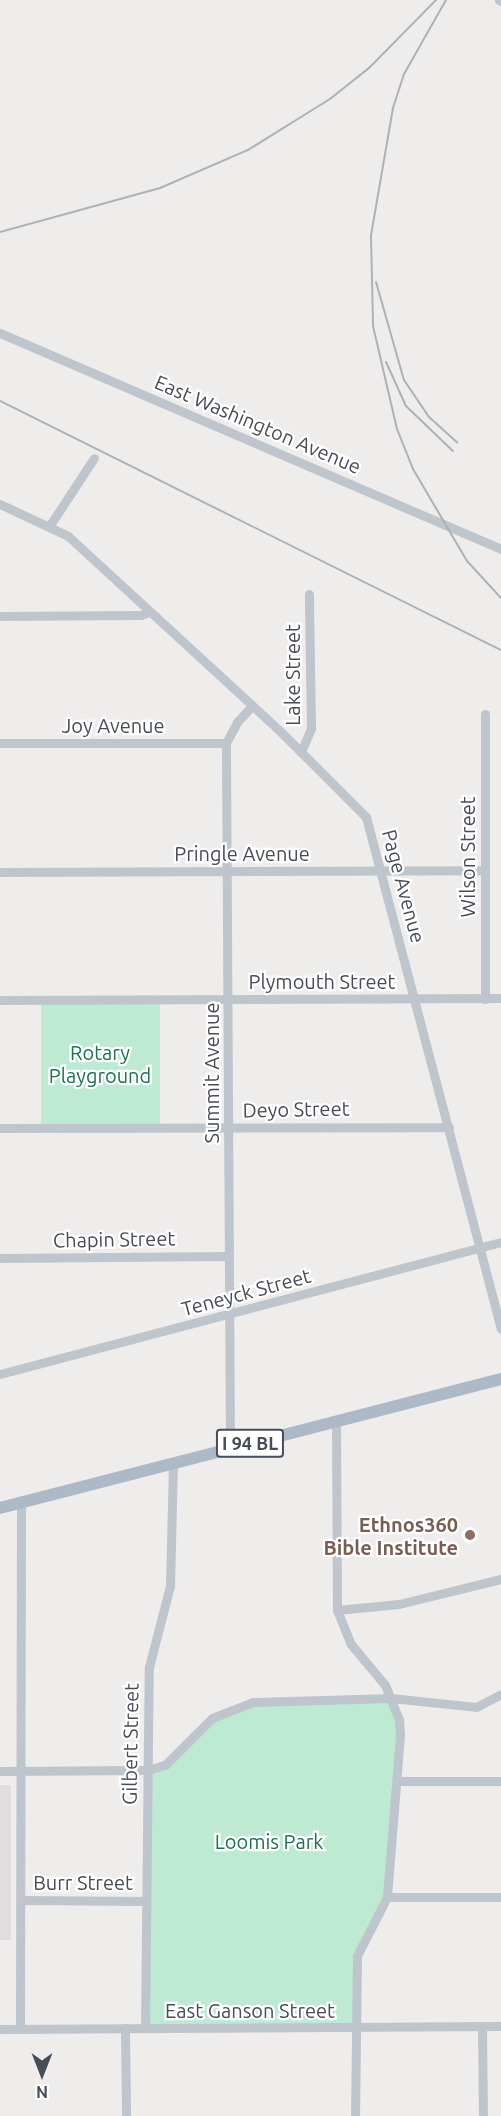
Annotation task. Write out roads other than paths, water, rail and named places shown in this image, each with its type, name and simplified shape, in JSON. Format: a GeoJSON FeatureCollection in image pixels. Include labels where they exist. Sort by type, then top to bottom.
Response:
{"type":"FeatureCollection","features":[{"type":"Feature","properties":{"kind":"main road","name":"I 94 BL"},"geometry":{"type":"LineString","coordinates":[[0,1508],[501,1379]]}},
{"type":"Feature","properties":{"kind":"street","name":"East Washington Avenue"},"geometry":{"type":"LineString","coordinates":[[0,333],[501,549]]}},
{"type":"Feature","properties":{"kind":"street"},"geometry":{"type":"LineString","coordinates":[[50,525],[94,458]]}},
{"type":"Feature","properties":{"kind":"street","name":"Page Avenue"},"geometry":{"type":"LineString","coordinates":[[0,504],[50,525],[252,706],[362,811],[382,870],[501,1329]]}},
{"type":"Feature","properties":{"kind":"street","name":"Lake Street"},"geometry":{"type":"LineString","coordinates":[[301,752],[311,728],[309,594]]}},
{"type":"Feature","properties":{"kind":"street"},"geometry":{"type":"LineString","coordinates":[[0,616],[141,615],[149,612]]}},
{"type":"Feature","properties":{"kind":"street"},"geometry":{"type":"LineString","coordinates":[[226,743],[237,722],[252,706]]}},
{"type":"Feature","properties":{"kind":"street","name":"Wilson Street"},"geometry":{"type":"LineString","coordinates":[[485,714],[485,999]]}},
{"type":"Feature","properties":{"kind":"street","name":"Joy Avenue"},"geometry":{"type":"LineString","coordinates":[[0,743],[226,743]]}},
{"type":"Feature","properties":{"kind":"street","name":"Summit Avenue"},"geometry":{"type":"LineString","coordinates":[[226,743],[229,872],[230,1448]]}},
{"type":"Feature","properties":{"kind":"street","name":"Pringle Avenue"},"geometry":{"type":"LineString","coordinates":[[0,872],[484,870]]}},
{"type":"Feature","properties":{"kind":"street","name":"Plymouth Street"},"geometry":{"type":"LineString","coordinates":[[0,1000],[501,998]]}},
{"type":"Feature","properties":{"kind":"street","name":"Deyo Street"},"geometry":{"type":"LineString","coordinates":[[0,1128],[449,1127]]}},
{"type":"Feature","properties":{"kind":"street","name":"Teneyck Street"},"geometry":{"type":"LineString","coordinates":[[0,1374],[501,1242]]}},
{"type":"Feature","properties":{"kind":"street","name":"Chapin Street"},"geometry":{"type":"LineString","coordinates":[[0,1258],[228,1256]]}},
{"type":"Feature","properties":{"kind":"street"},"geometry":{"type":"LineString","coordinates":[[336,1420],[336,1610],[351,1643],[391,1698],[400,1736],[399,1781],[387,1897],[357,1956],[355,2116]]}},
{"type":"Feature","properties":{"kind":"street","name":"Gilbert Street"},"geometry":{"type":"LineString","coordinates":[[145,2028],[149,1667],[170,1586],[172,1463]]}},
{"type":"Feature","properties":{"kind":"street"},"geometry":{"type":"LineString","coordinates":[[20,2028],[21,1503]]}},
{"type":"Feature","properties":{"kind":"street"},"geometry":{"type":"LineString","coordinates":[[336,1610],[399,1604],[501,1579]]}},
{"type":"Feature","properties":{"kind":"street"},"geometry":{"type":"LineString","coordinates":[[0,1771],[147,1770],[165,1765],[179,1755],[212,1718],[253,1702],[391,1698],[476,1707],[501,1694]]}},
{"type":"Feature","properties":{"kind":"street"},"geometry":{"type":"LineString","coordinates":[[399,1781],[501,1781]]}},
{"type":"Feature","properties":{"kind":"street"},"geometry":{"type":"LineString","coordinates":[[387,1897],[501,1897]]}},
{"type":"Feature","properties":{"kind":"street","name":"Burr Street"},"geometry":{"type":"LineString","coordinates":[[21,1900],[145,1901]]}},
{"type":"Feature","properties":{"kind":"street","name":"East Ganson Street"},"geometry":{"type":"LineString","coordinates":[[0,2029],[501,2026]]}},
{"type":"Feature","properties":{"kind":"street"},"geometry":{"type":"LineString","coordinates":[[482,2027],[483,2116]]}},
{"type":"Feature","properties":{"kind":"street"},"geometry":{"type":"LineString","coordinates":[[125,2028],[126,2116]]}},
{"type":"Feature","properties":{"kind":"railway"},"geometry":{"type":"LineString","coordinates":[[0,232],[160,188],[248,150],[330,99],[369,68],[436,0]]}},
{"type":"Feature","properties":{"kind":"railway"},"geometry":{"type":"LineString","coordinates":[[446,0],[404,74],[393,108],[371,235],[373,326],[397,429],[413,469],[467,561],[501,598]]}},
{"type":"Feature","properties":{"kind":"railway"},"geometry":{"type":"LineString","coordinates":[[376,282],[404,380],[429,417],[457,442]]}},
{"type":"Feature","properties":{"kind":"railway"},"geometry":{"type":"LineString","coordinates":[[386,362],[406,406],[453,451]]}},
{"type":"Feature","properties":{"kind":"railway"},"geometry":{"type":"LineString","coordinates":[[0,401],[501,650]]}},
{"type":"Feature","properties":{"kind":"place","name":"Ethnos360 Bible Institute"},"geometry":{"type":"Point","coordinates":[470,1535]}},
{"type":"Feature","properties":{"kind":"park label","name":"Rotary Playground"},"geometry":{"type":"Point","coordinates":[100,1064]}},
{"type":"Feature","properties":{"kind":"park label","name":"Loomis Park"},"geometry":{"type":"Point","coordinates":[269,1841]}}]}
